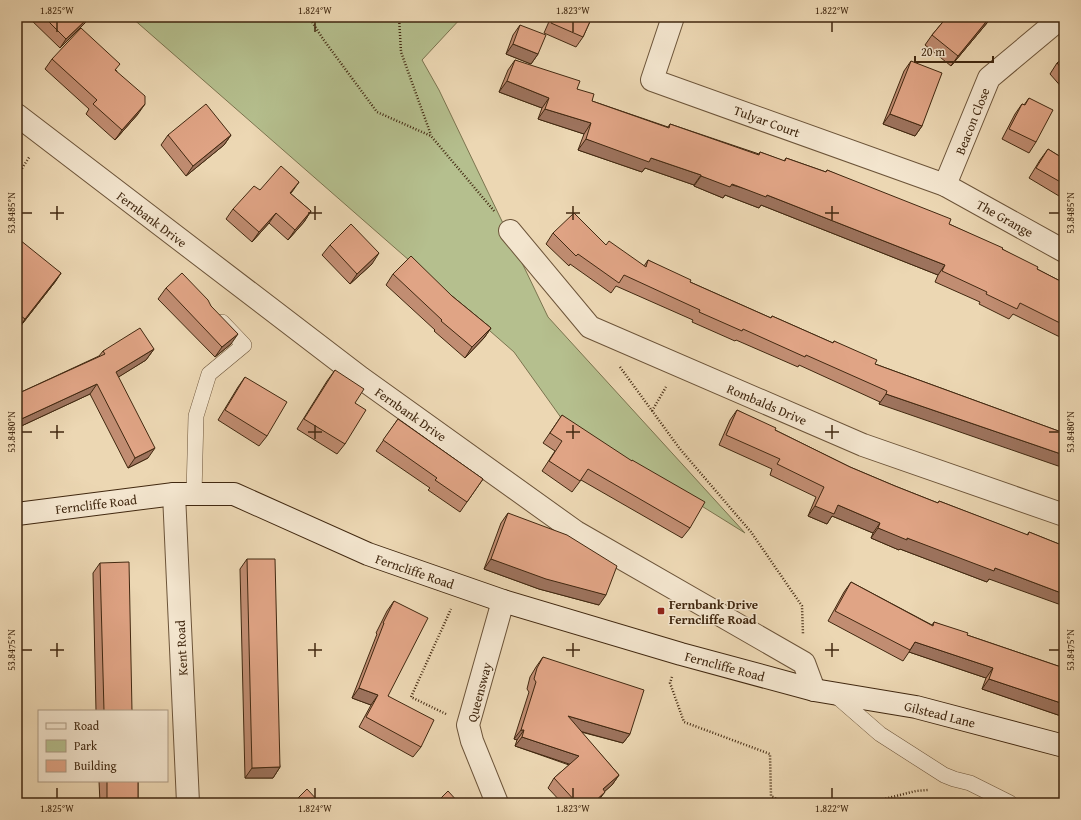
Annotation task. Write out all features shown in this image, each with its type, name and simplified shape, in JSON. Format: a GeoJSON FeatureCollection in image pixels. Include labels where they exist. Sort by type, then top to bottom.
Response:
{"type":"FeatureCollection","features":[{"type":"Feature","properties":{"kind":"street","name":"Tulyar Court"},"geometry":{"type":"LineString","coordinates":[[674,17],[652,80],[945,185]]}},
{"type":"Feature","properties":{"kind":"street","name":"Beacon Close"},"geometry":{"type":"LineString","coordinates":[[945,185],[989,78],[1062,17]]}},
{"type":"Feature","properties":{"kind":"street","name":"Fernbank Drive"},"geometry":{"type":"LineString","coordinates":[[17,116],[361,378],[576,532],[804,663]]}},
{"type":"Feature","properties":{"kind":"street","name":"The Grange"},"geometry":{"type":"LineString","coordinates":[[945,185],[1064,251]]}},
{"type":"Feature","properties":{"kind":"street","name":"Rombalds Drive"},"geometry":{"type":"LineString","coordinates":[[510,231],[590,327],[863,445],[1064,515]]}},
{"type":"Feature","properties":{"kind":"street","name":"Ferncliffe Road"},"geometry":{"type":"LineString","coordinates":[[17,514],[184,494],[234,494],[368,554],[461,587],[681,654],[823,691]]}},
{"type":"Feature","properties":{"kind":"street","name":"Kent Road"},"geometry":{"type":"LineString","coordinates":[[184,494],[188,803]]}},
{"type":"Feature","properties":{"kind":"street","name":"Queensway"},"geometry":{"type":"LineString","coordinates":[[497,803],[472,741],[468,725],[503,601]]}},
{"type":"Feature","properties":{"kind":"street"},"geometry":{"type":"LineString","coordinates":[[804,663],[823,691]]}},
{"type":"Feature","properties":{"kind":"street","name":"Gilstead Lane"},"geometry":{"type":"LineString","coordinates":[[823,691],[916,707],[1064,746]]}},
{"type":"Feature","properties":{"kind":"lane"},"geometry":{"type":"LineString","coordinates":[[184,494],[196,416],[209,374],[244,345],[210,310]]}},
{"type":"Feature","properties":{"kind":"lane"},"geometry":{"type":"LineString","coordinates":[[823,691],[880,734],[944,776],[970,783],[1010,803]]}},
{"type":"Feature","properties":{"kind":"path"},"geometry":{"type":"LineString","coordinates":[[309,17],[323,39],[377,112],[431,136]]}},
{"type":"Feature","properties":{"kind":"path"},"geometry":{"type":"LineString","coordinates":[[399,17],[401,52],[431,136],[510,231]]}},
{"type":"Feature","properties":{"kind":"path"},"geometry":{"type":"LineString","coordinates":[[616,363],[680,449],[751,532],[802,606],[804,663]]}},
{"type":"Feature","properties":{"kind":"path"},"geometry":{"type":"LineString","coordinates":[[461,587],[411,697],[468,725]]}},
{"type":"Feature","properties":{"kind":"path"},"geometry":{"type":"LineString","coordinates":[[681,654],[670,683],[684,722],[770,754],[771,796],[785,803]]}},
{"type":"Feature","properties":{"kind":"path"},"geometry":{"type":"LineString","coordinates":[[868,803],[916,791],[947,790],[954,779]]}},
{"type":"Feature","properties":{"kind":"green space"},"geometry":{"type":"Polygon","coordinates":[[[131,17],[462,17],[422,60],[439,90],[548,317],[745,533],[562,419],[514,352],[131,17]]]}},
{"type":"Feature","properties":{"kind":"building"},"geometry":{"type":"Polygon","coordinates":[[[17,17],[24,17],[17,24],[17,17]]]}},
{"type":"Feature","properties":{"kind":"building"},"geometry":{"type":"Polygon","coordinates":[[[44,17],[89,17],[66,39],[44,17]]]}},
{"type":"Feature","properties":{"kind":"building"},"geometry":{"type":"Polygon","coordinates":[[[554,17],[592,17],[583,37],[551,23],[554,17]]]}},
{"type":"Feature","properties":{"kind":"building"},"geometry":{"type":"Polygon","coordinates":[[[947,17],[990,17],[958,56],[932,35],[947,17]]]}},
{"type":"Feature","properties":{"kind":"building"},"geometry":{"type":"Polygon","coordinates":[[[520,25],[546,35],[538,54],[513,44],[520,25]]]}},
{"type":"Feature","properties":{"kind":"building"},"geometry":{"type":"Polygon","coordinates":[[[81,28],[120,64],[115,70],[145,96],[145,104],[122,130],[93,104],[97,100],[52,59],[81,28]]]}},
{"type":"Feature","properties":{"kind":"building"},"geometry":{"type":"Polygon","coordinates":[[[1064,58],[1064,71],[1057,63],[1064,58]]]}},
{"type":"Feature","properties":{"kind":"building"},"geometry":{"type":"Polygon","coordinates":[[[515,60],[580,81],[577,89],[594,94],[592,101],[669,128],[670,124],[759,155],[760,152],[785,161],[786,158],[826,172],[827,170],[951,219],[949,224],[1003,248],[1002,249],[1038,267],[1037,269],[1064,283],[1064,325],[1020,303],[1017,309],[986,294],[987,292],[942,271],[945,265],[767,195],[766,197],[732,184],[730,187],[701,175],[651,158],[649,162],[586,139],[591,123],[545,109],[549,98],[507,81],[515,60]]]}},
{"type":"Feature","properties":{"kind":"building"},"geometry":{"type":"Polygon","coordinates":[[[911,61],[942,73],[922,126],[890,114],[911,61]]]}},
{"type":"Feature","properties":{"kind":"building"},"geometry":{"type":"Polygon","coordinates":[[[1029,98],[1053,110],[1036,142],[1009,129],[1022,104],[1025,105],[1029,98]]]}},
{"type":"Feature","properties":{"kind":"building"},"geometry":{"type":"Polygon","coordinates":[[[206,104],[231,135],[193,166],[168,135],[206,104]]]}},
{"type":"Feature","properties":{"kind":"building"},"geometry":{"type":"Polygon","coordinates":[[[1048,149],[1064,159],[1064,184],[1036,168],[1048,149]]]}},
{"type":"Feature","properties":{"kind":"building"},"geometry":{"type":"Polygon","coordinates":[[[281,166],[299,182],[290,193],[311,211],[295,230],[276,213],[259,232],[233,209],[254,186],[260,190],[281,166]]]}},
{"type":"Feature","properties":{"kind":"building"},"geometry":{"type":"Polygon","coordinates":[[[574,213],[606,245],[609,241],[646,267],[648,260],[691,280],[690,282],[771,318],[772,316],[833,343],[834,341],[877,360],[875,364],[1064,433],[1064,455],[886,394],[887,391],[806,355],[805,357],[743,329],[742,331],[699,312],[700,310],[624,275],[619,283],[578,254],[576,256],[553,233],[574,213]]]}},
{"type":"Feature","properties":{"kind":"building"},"geometry":{"type":"Polygon","coordinates":[[[351,224],[379,253],[357,274],[330,245],[351,224]]]}},
{"type":"Feature","properties":{"kind":"building"},"geometry":{"type":"Polygon","coordinates":[[[20,240],[61,273],[25,319],[17,313],[17,244],[20,240]]]}},
{"type":"Feature","properties":{"kind":"building"},"geometry":{"type":"Polygon","coordinates":[[[411,256],[452,296],[491,328],[472,347],[441,321],[442,320],[393,274],[411,256]]]}},
{"type":"Feature","properties":{"kind":"building"},"geometry":{"type":"Polygon","coordinates":[[[182,273],[238,334],[222,347],[166,288],[182,273]]]}},
{"type":"Feature","properties":{"kind":"building"},"geometry":{"type":"Polygon","coordinates":[[[140,328],[154,349],[116,372],[155,448],[135,458],[97,384],[17,421],[17,394],[105,354],[103,351],[140,328]]]}},
{"type":"Feature","properties":{"kind":"building"},"geometry":{"type":"Polygon","coordinates":[[[335,370],[364,389],[355,403],[366,410],[345,444],[304,419],[335,370]]]}},
{"type":"Feature","properties":{"kind":"building"},"geometry":{"type":"Polygon","coordinates":[[[245,377],[287,402],[267,436],[225,410],[245,377]]]}},
{"type":"Feature","properties":{"kind":"building"},"geometry":{"type":"Polygon","coordinates":[[[737,410],[776,428],[775,430],[850,467],[895,486],[1028,535],[1029,532],[1064,546],[1064,594],[995,568],[994,571],[907,538],[907,540],[878,528],[880,523],[838,505],[834,514],[815,506],[824,487],[777,464],[780,459],[726,435],[737,410]]]}},
{"type":"Feature","properties":{"kind":"building"},"geometry":{"type":"Polygon","coordinates":[[[562,415],[632,461],[705,502],[690,528],[588,469],[580,481],[549,461],[562,441],[550,433],[562,415]]]}},
{"type":"Feature","properties":{"kind":"building"},"geometry":{"type":"Polygon","coordinates":[[[398,419],[483,479],[467,502],[435,480],[437,478],[383,440],[398,419]]]}},
{"type":"Feature","properties":{"kind":"building"},"geometry":{"type":"Polygon","coordinates":[[[508,513],[567,535],[617,566],[606,595],[546,579],[491,559],[508,513]]]}},
{"type":"Feature","properties":{"kind":"building"},"geometry":{"type":"Polygon","coordinates":[[[247,559],[275,559],[280,767],[252,768],[247,559]]]}},
{"type":"Feature","properties":{"kind":"building"},"geometry":{"type":"Polygon","coordinates":[[[129,562],[132,710],[104,710],[100,563],[129,562]]]}},
{"type":"Feature","properties":{"kind":"building"},"geometry":{"type":"Polygon","coordinates":[[[851,582],[933,626],[934,622],[968,633],[967,635],[1064,668],[1064,704],[989,679],[993,668],[915,642],[910,650],[835,611],[851,582]]]}},
{"type":"Feature","properties":{"kind":"building"},"geometry":{"type":"Polygon","coordinates":[[[394,601],[428,618],[388,696],[434,720],[421,747],[366,717],[378,695],[359,688],[383,623],[394,601]]]}},
{"type":"Feature","properties":{"kind":"building"},"geometry":{"type":"Polygon","coordinates":[[[543,657],[644,690],[630,734],[568,716],[619,775],[603,789],[605,792],[593,803],[577,803],[554,778],[579,756],[522,737],[524,730],[521,730],[536,682],[534,679],[537,668],[543,657]]]}},
{"type":"Feature","properties":{"kind":"building"},"geometry":{"type":"Polygon","coordinates":[[[107,782],[138,782],[138,803],[107,803],[107,782]]]}},
{"type":"Feature","properties":{"kind":"building"},"geometry":{"type":"Polygon","coordinates":[[[307,789],[320,803],[293,803],[307,789]]]}},
{"type":"Feature","properties":{"kind":"building"},"geometry":{"type":"Polygon","coordinates":[[[448,791],[459,803],[436,803],[448,791]]]}},
{"type":"Feature","properties":{"kind":"place","name":"Fernbank Drive Ferncliffe Road"},"geometry":{"type":"Point","coordinates":[661,611]}}]}
